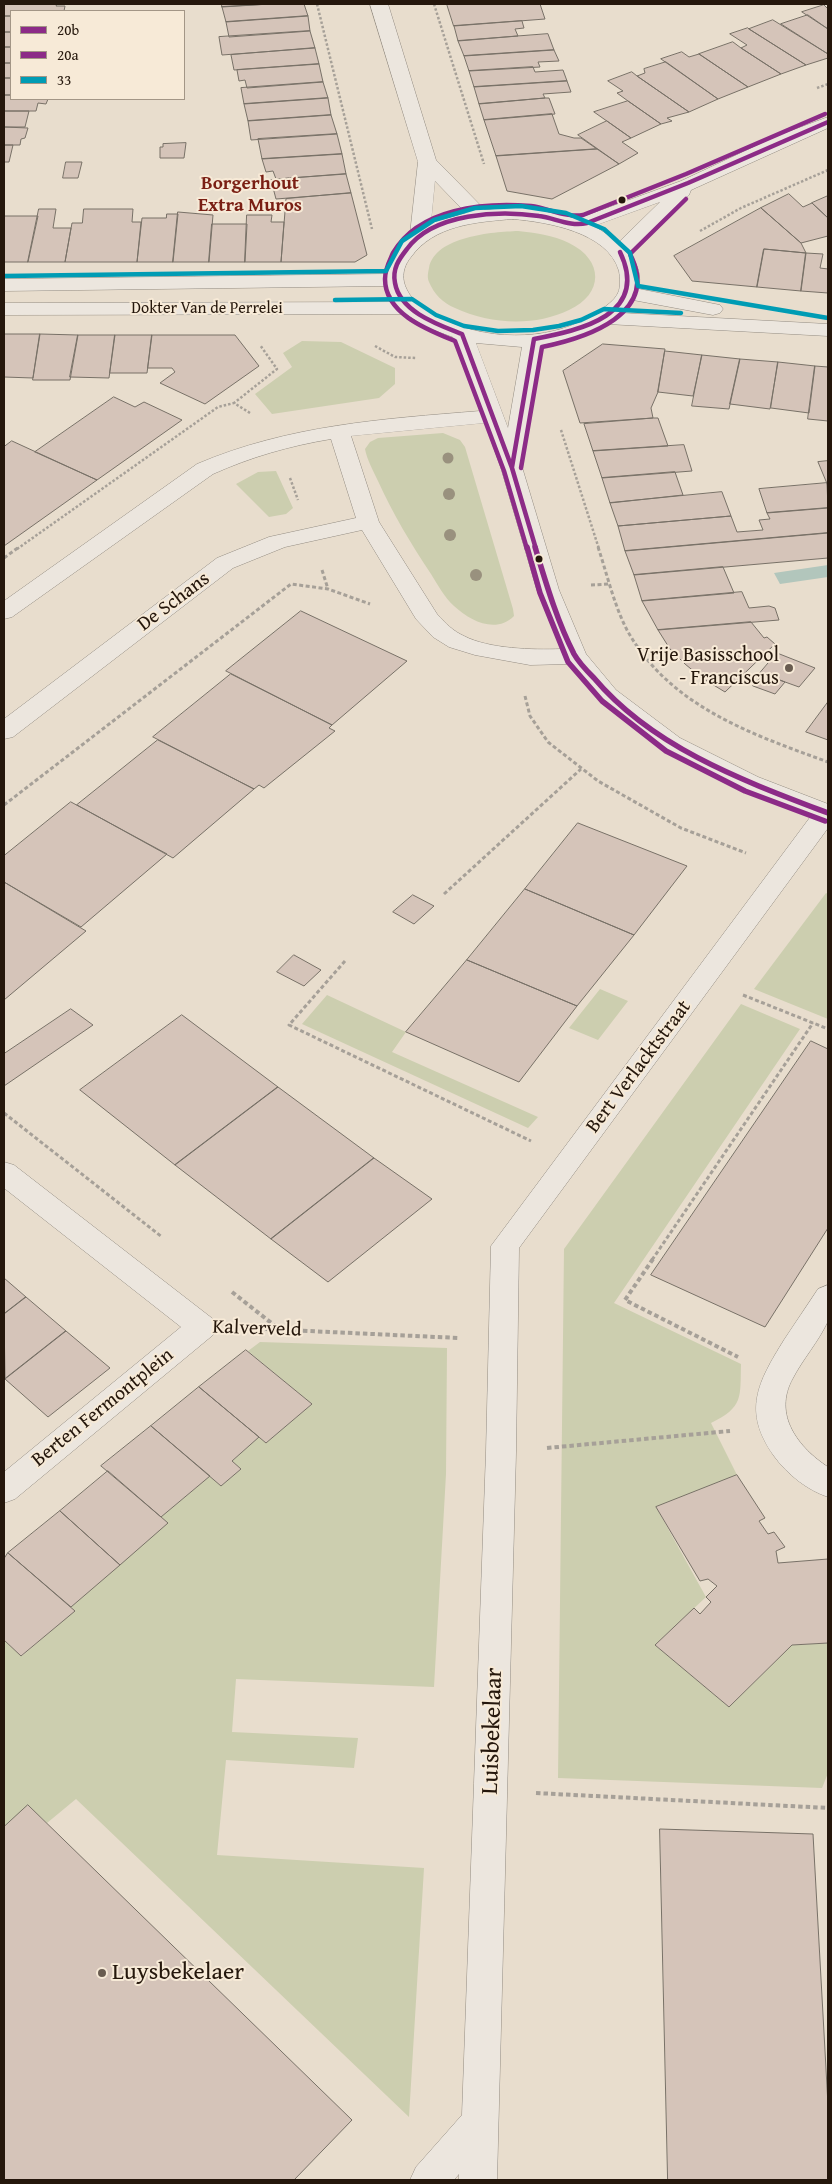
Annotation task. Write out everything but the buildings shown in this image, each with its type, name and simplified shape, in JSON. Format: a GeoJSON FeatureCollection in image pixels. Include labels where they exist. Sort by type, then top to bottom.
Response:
{"type":"FeatureCollection","features":[{"type":"Feature","properties":{"kind":"street"},"geometry":{"type":"LineString","coordinates":[[379,4],[427,162],[420,236]]}},
{"type":"Feature","properties":{"kind":"street"},"geometry":{"type":"LineString","coordinates":[[578,225],[688,185],[784,140],[828,122]]}},
{"type":"Feature","properties":{"kind":"street"},"geometry":{"type":"LineString","coordinates":[[427,162],[479,215]]}},
{"type":"Feature","properties":{"kind":"street"},"geometry":{"type":"LineString","coordinates":[[620,252],[688,185]]}},
{"type":"Feature","properties":{"kind":"street"},"geometry":{"type":"LineString","coordinates":[[513,213],[539,216],[578,225],[602,237],[620,252],[627,263],[630,275],[628,292],[620,303],[604,318],[569,333],[534,340],[497,340],[462,334],[432,323],[410,308],[387,281],[404,249],[420,236],[446,223],[479,215],[513,213]]}},
{"type":"Feature","properties":{"kind":"street","name":"Dokter Van de Perrelei"},"geometry":{"type":"LineString","coordinates":[[4,285],[387,281]]}},
{"type":"Feature","properties":{"kind":"street"},"geometry":{"type":"LineString","coordinates":[[628,292],[702,308],[828,328]]}},
{"type":"Feature","properties":{"kind":"street","name":"Dokter Van de Perrelei"},"geometry":{"type":"LineString","coordinates":[[4,309],[410,308]]}},
{"type":"Feature","properties":{"kind":"street"},"geometry":{"type":"LineString","coordinates":[[604,318],[828,328]]}},
{"type":"Feature","properties":{"kind":"street"},"geometry":{"type":"LineString","coordinates":[[462,334],[512,468],[548,590],[575,656],[608,695],[671,744],[749,783],[828,812]]}},
{"type":"Feature","properties":{"kind":"street"},"geometry":{"type":"LineString","coordinates":[[512,468],[534,340]]}},
{"type":"Feature","properties":{"kind":"street"},"geometry":{"type":"LineString","coordinates":[[4,612],[205,469],[229,457],[250,450],[339,431],[493,416]]}},
{"type":"Feature","properties":{"kind":"street"},"geometry":{"type":"LineString","coordinates":[[339,431],[368,522],[428,619],[441,632],[457,642],[476,648],[530,658],[575,656]]}},
{"type":"Feature","properties":{"kind":"street","name":"De Schans"},"geometry":{"type":"LineString","coordinates":[[4,731],[225,563],[262,546],[310,533],[368,522]]}},
{"type":"Feature","properties":{"kind":"street","name":"Bert Verlacktstraat"},"geometry":{"type":"LineString","coordinates":[[502,1340],[505,1246],[828,812]]}},
{"type":"Feature","properties":{"kind":"street","name":"Kalverveld"},"geometry":{"type":"LineString","coordinates":[[4,1173],[202,1327]]}},
{"type":"Feature","properties":{"kind":"street"},"geometry":{"type":"LineString","coordinates":[[828,1297],[777,1377],[772,1391],[772,1427],[787,1452],[809,1472],[828,1484]]}},
{"type":"Feature","properties":{"kind":"street","name":"Berten Fermontplein"},"geometry":{"type":"LineString","coordinates":[[4,1490],[202,1327]]}},
{"type":"Feature","properties":{"kind":"street","name":"Luisbekelaar"},"geometry":{"type":"LineString","coordinates":[[478,2180],[501,1452],[502,1340]]}},
{"type":"Feature","properties":{"kind":"street"},"geometry":{"type":"LineString","coordinates":[[430,2180],[480,2122]]}},
{"type":"Feature","properties":{"kind":"path"},"geometry":{"type":"LineString","coordinates":[[317,4],[375,241],[389,250],[381,266],[387,281]]}},
{"type":"Feature","properties":{"kind":"path"},"geometry":{"type":"LineString","coordinates":[[434,4],[486,169]]}},
{"type":"Feature","properties":{"kind":"path"},"geometry":{"type":"LineString","coordinates":[[697,232],[741,208],[828,170]]}},
{"type":"Feature","properties":{"kind":"path"},"geometry":{"type":"LineString","coordinates":[[369,342],[395,356],[472,362]]}},
{"type":"Feature","properties":{"kind":"path"},"geometry":{"type":"LineString","coordinates":[[4,558],[218,407],[234,403]]}},
{"type":"Feature","properties":{"kind":"path"},"geometry":{"type":"LineString","coordinates":[[559,427],[610,584],[627,629],[652,666],[688,699],[726,721],[762,738],[828,762]]}},
{"type":"Feature","properties":{"kind":"path"},"geometry":{"type":"LineString","coordinates":[[4,805],[291,584],[328,589],[372,605]]}},
{"type":"Feature","properties":{"kind":"path"},"geometry":{"type":"LineString","coordinates":[[444,894],[581,769]]}},
{"type":"Feature","properties":{"kind":"path"},"geometry":{"type":"LineString","coordinates":[[345,961],[289,1025],[570,1159]]}},
{"type":"Feature","properties":{"kind":"path"},"geometry":{"type":"LineString","coordinates":[[703,980],[828,1029]]}},
{"type":"Feature","properties":{"kind":"path"},"geometry":{"type":"LineString","coordinates":[[777,1377],[625,1300],[813,1023]]}},
{"type":"Feature","properties":{"kind":"path"},"geometry":{"type":"LineString","coordinates":[[4,1113],[169,1243]]}},
{"type":"Feature","properties":{"kind":"path"},"geometry":{"type":"LineString","coordinates":[[232,1292],[279,1329]]}},
{"type":"Feature","properties":{"kind":"path","name":"Kalverveld"},"geometry":{"type":"LineString","coordinates":[[202,1327],[502,1340]]}},
{"type":"Feature","properties":{"kind":"path"},"geometry":{"type":"LineString","coordinates":[[501,1452],[772,1427]]}},
{"type":"Feature","properties":{"kind":"path"},"geometry":{"type":"LineString","coordinates":[[491,1791],[828,1808]]}},
{"type":"Feature","properties":{"kind":"green space"},"geometry":{"type":"Polygon","coordinates":[[[518,231],[563,240],[589,258],[594,267],[595,277],[594,286],[589,295],[569,310],[555,315],[527,321],[512,321],[482,317],[455,308],[443,301],[433,290],[428,278],[429,268],[434,257],[442,249],[453,242],[466,238],[518,231]]]}},
{"type":"Feature","properties":{"kind":"green space"},"geometry":{"type":"Polygon","coordinates":[[[302,341],[341,342],[395,368],[395,384],[379,398],[272,414],[255,394],[292,367],[283,353],[302,341]]]}},
{"type":"Feature","properties":{"kind":"green space"},"geometry":{"type":"Polygon","coordinates":[[[443,433],[460,440],[465,447],[513,609],[514,616],[499,624],[491,625],[475,621],[447,599],[396,517],[372,469],[365,449],[370,442],[378,438],[443,433]]]}},
{"type":"Feature","properties":{"kind":"green space"},"geometry":{"type":"Polygon","coordinates":[[[276,471],[293,508],[286,514],[269,517],[236,484],[258,472],[276,471]]]}},
{"type":"Feature","properties":{"kind":"green space"},"geometry":{"type":"Polygon","coordinates":[[[826,893],[828,894],[828,1019],[754,989],[826,893]]]}},
{"type":"Feature","properties":{"kind":"green space"},"geometry":{"type":"Polygon","coordinates":[[[600,989],[628,1001],[598,1040],[569,1028],[600,989]]]}},
{"type":"Feature","properties":{"kind":"green space"},"geometry":{"type":"Polygon","coordinates":[[[327,995],[406,1032],[392,1052],[538,1117],[528,1128],[302,1024],[327,995]]]}},
{"type":"Feature","properties":{"kind":"green space"},"geometry":{"type":"Polygon","coordinates":[[[741,1004],[800,1029],[614,1303],[741,1364],[740,1393],[735,1406],[711,1423],[737,1475],[656,1507],[706,1597],[655,1645],[729,1707],[792,1645],[828,1643],[828,1773],[822,1788],[558,1778],[564,1249],[741,1004]]]}},
{"type":"Feature","properties":{"kind":"green space"},"geometry":{"type":"Polygon","coordinates":[[[260,1342],[447,1348],[446,1474],[434,1687],[236,1679],[232,1732],[358,1738],[354,1768],[226,1760],[217,1855],[424,1868],[409,2117],[76,1799],[47,1823],[28,1806],[4,1827],[4,1640],[22,1656],[74,1611],[71,1607],[167,1523],[161,1517],[210,1476],[221,1486],[241,1469],[232,1461],[259,1437],[266,1443],[312,1404],[248,1351],[260,1342]]]}},
{"type":"Feature","properties":{"kind":"shaded area"},"geometry":{"type":"Polygon","coordinates":[[[828,565],[828,577],[780,584],[774,573],[828,565]]]}},
{"type":"Feature","properties":{"kind":"transit line","name":"20a"},"geometry":{"type":"LineString","coordinates":[[825,114],[686,174],[583,215],[571,215],[535,206],[492,205],[475,207],[440,216],[409,234],[398,246],[389,261],[385,276],[389,296],[405,315],[420,326],[455,341],[504,471],[540,593],[568,662],[602,701],[666,751],[745,791],[825,821]]}},
{"type":"Feature","properties":{"kind":"transit line","name":"20b"},"geometry":{"type":"LineString","coordinates":[[828,122],[688,183],[587,223],[575,224],[540,216],[502,214],[462,218],[442,224],[410,244],[399,259],[394,274],[398,294],[407,305],[437,324],[462,334],[512,468],[548,590],[575,656],[608,695],[671,744],[749,783],[828,813]]}},
{"type":"Feature","properties":{"kind":"transit line","name":"20a"},"geometry":{"type":"LineString","coordinates":[[521,468],[542,347],[591,334],[619,317],[630,305],[636,290],[637,270],[630,254],[686,199]]}},
{"type":"Feature","properties":{"kind":"transit line","name":"33"},"geometry":{"type":"LineString","coordinates":[[4,276],[386,271],[402,241],[434,220],[475,208],[521,206],[566,213],[604,229],[630,253],[638,286],[828,318]]}},
{"type":"Feature","properties":{"kind":"transit line","name":"20b"},"geometry":{"type":"LineString","coordinates":[[534,339],[580,328],[610,313],[621,302],[627,289],[628,273],[620,252]]}},
{"type":"Feature","properties":{"kind":"transit line","name":"33"},"geometry":{"type":"LineString","coordinates":[[335,300],[412,299],[436,315],[464,326],[498,331],[533,330],[559,326],[581,320],[604,309],[681,313]]}},
{"type":"Feature","properties":{"kind":"transit line","name":"20b"},"geometry":{"type":"LineString","coordinates":[[512,467],[534,339]]}},
{"type":"Feature","properties":{"kind":"place","name":"Vrije Basisschool - Franciscus"},"geometry":{"type":"Point","coordinates":[789,668]}},
{"type":"Feature","properties":{"kind":"place","name":"Luysbekelaer"},"geometry":{"type":"Point","coordinates":[102,1973]}},
{"type":"Feature","properties":{"kind":"district","name":"Borgerhout Extra Muros"},"geometry":{"type":"Point","coordinates":[250,195]}}]}
